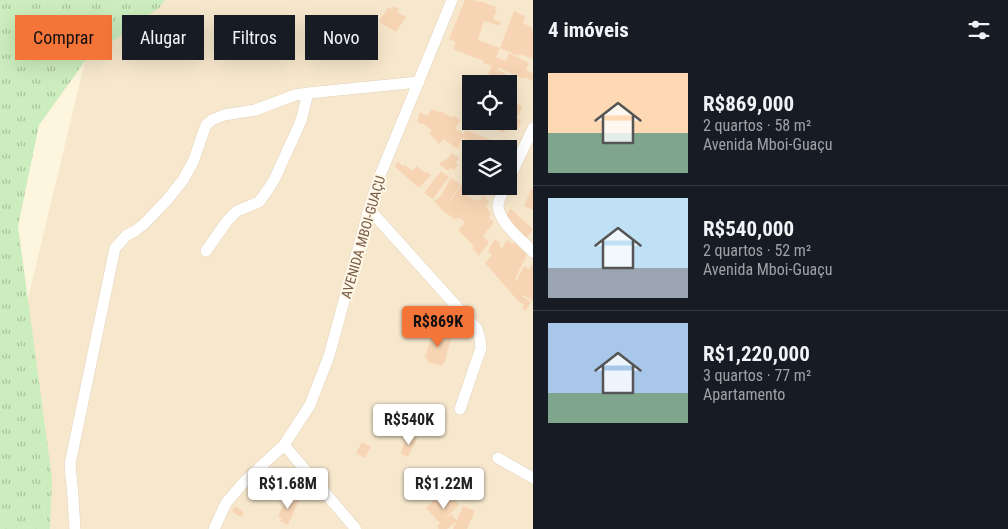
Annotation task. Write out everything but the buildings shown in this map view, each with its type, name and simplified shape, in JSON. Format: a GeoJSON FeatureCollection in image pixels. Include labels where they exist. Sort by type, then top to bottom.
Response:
{"type":"FeatureCollection","features":[{"type":"Feature","properties":{"kind":"street","name":"AVENIDA MBOI-GUAÇU"},"geometry":{"type":"LineString","coordinates":[[214,529],[226,503],[244,482],[284,445],[310,405],[329,356],[379,178],[452,0]]}},
{"type":"Feature","properties":{"kind":"street"},"geometry":{"type":"LineString","coordinates":[[75,529],[70,464],[115,248],[127,235],[144,224],[183,180],[193,162],[206,125],[224,115],[254,110],[295,95],[419,82]]}},
{"type":"Feature","properties":{"kind":"street"},"geometry":{"type":"LineString","coordinates":[[206,250],[237,210],[259,202],[276,178],[301,120],[308,93]]}},
{"type":"Feature","properties":{"kind":"street"},"geometry":{"type":"LineString","coordinates":[[517,162],[533,128]]}},
{"type":"Feature","properties":{"kind":"street"},"geometry":{"type":"LineString","coordinates":[[501,195],[498,203],[499,215],[533,252]]}},
{"type":"Feature","properties":{"kind":"street"},"geometry":{"type":"LineString","coordinates":[[369,209],[477,329],[481,348],[460,409]]}},
{"type":"Feature","properties":{"kind":"street"},"geometry":{"type":"LineString","coordinates":[[284,445],[356,529]]}},
{"type":"Feature","properties":{"kind":"street"},"geometry":{"type":"LineString","coordinates":[[498,458],[533,478]]}},
{"type":"Feature","properties":{"kind":"shaded area"},"geometry":{"type":"Polygon","coordinates":[[[137,0],[533,0],[533,529],[0,529],[0,415],[85,61],[112,60],[112,29],[122,18],[122,60],[204,60],[204,15],[124,15],[137,0]]]}},
{"type":"Feature","properties":{"kind":"green space"},"geometry":{"type":"Polygon","coordinates":[[[0,0],[165,0],[159,8],[149,15],[122,15],[122,34],[112,42],[112,15],[15,15],[15,60],[86,60],[39,125],[18,226],[52,478],[50,529],[0,529],[0,0]]]}}]}
